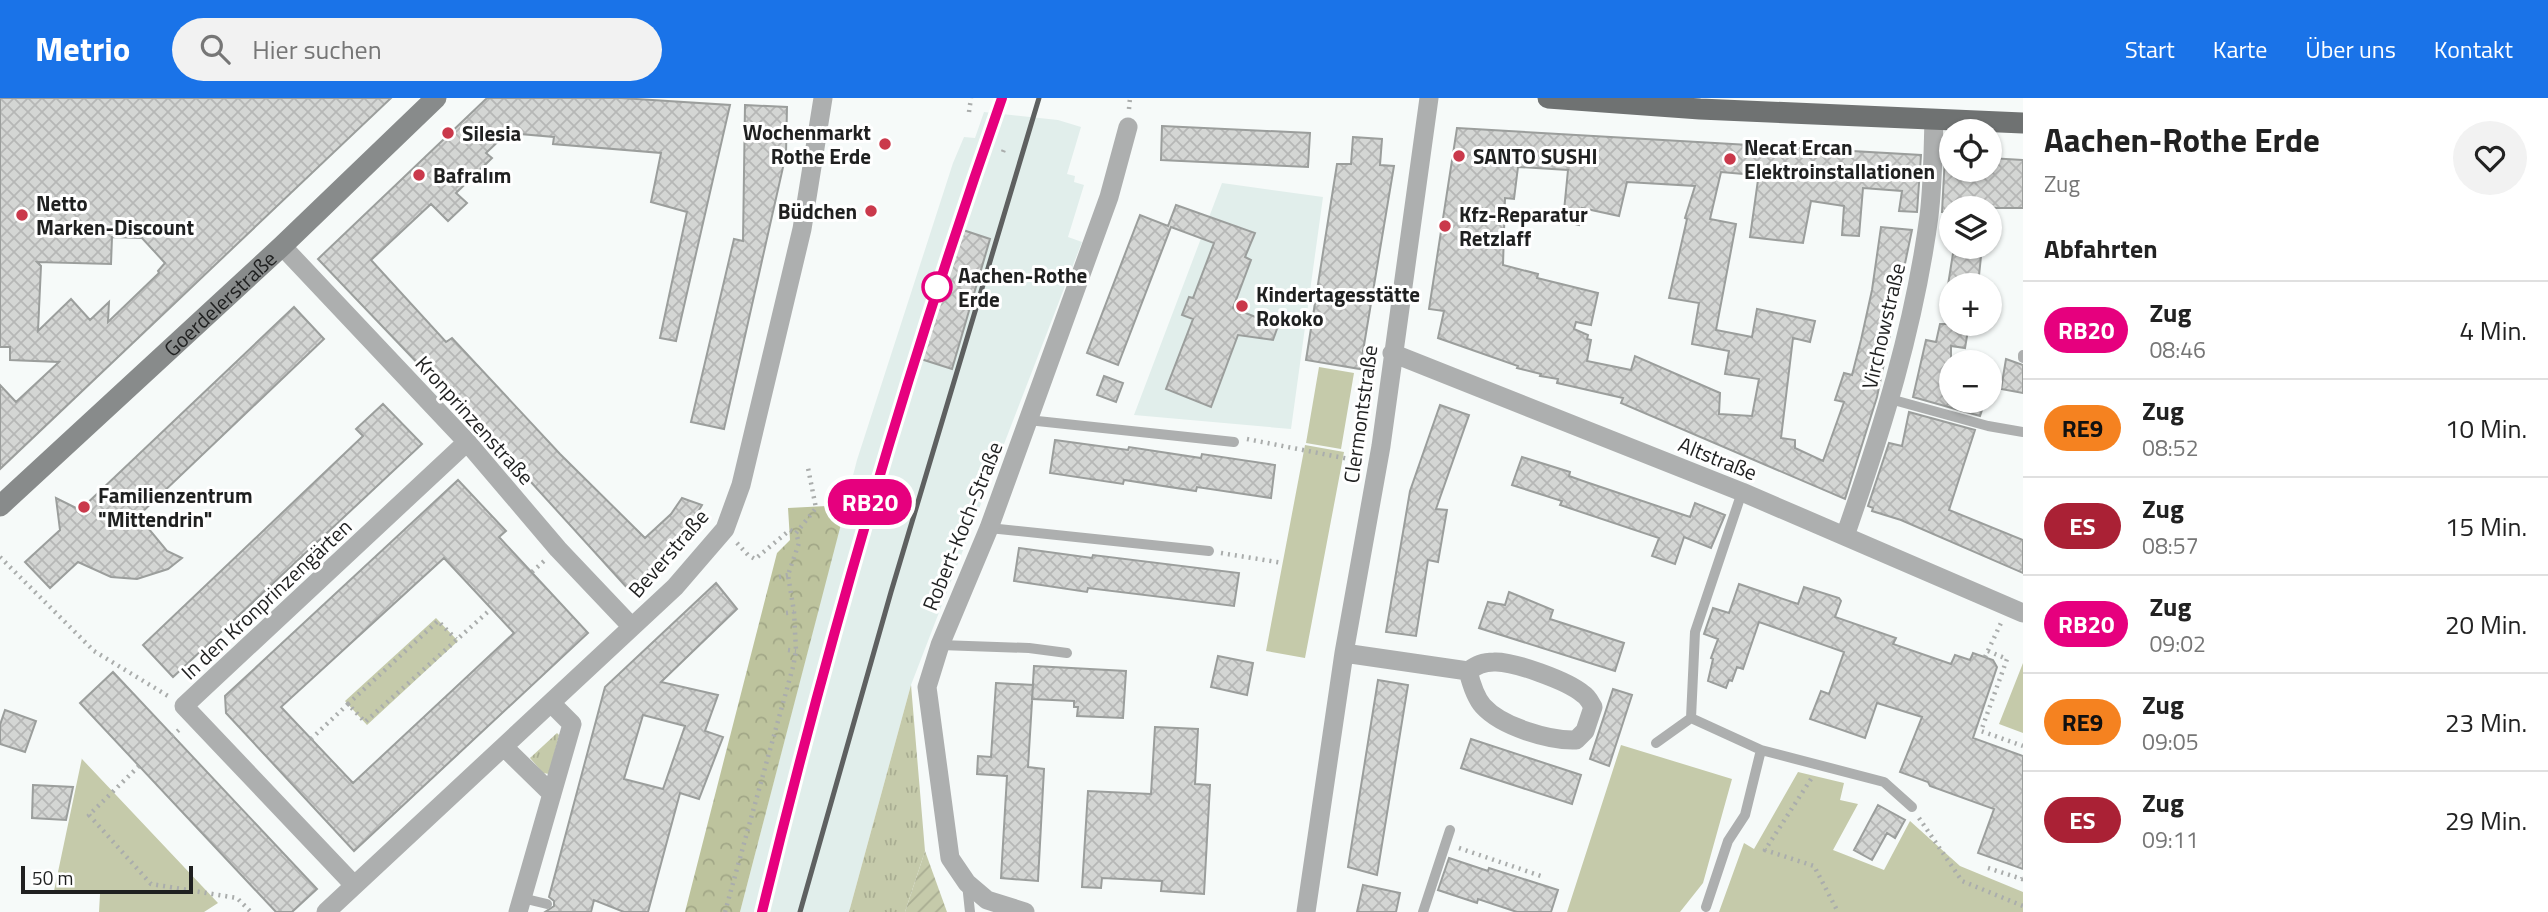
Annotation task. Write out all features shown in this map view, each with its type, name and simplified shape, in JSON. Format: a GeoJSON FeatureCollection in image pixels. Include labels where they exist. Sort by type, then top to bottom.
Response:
{"type":"FeatureCollection","features":[{"type":"Feature","properties":{"kind":"main road"},"geometry":{"type":"LineString","coordinates":[[1548,98],[1701,103],[1934,120],[2023,123]]}},
{"type":"Feature","properties":{"kind":"street","name":"Goerdelerstraße"},"geometry":{"type":"LineString","coordinates":[[0,506],[282,246],[436,98]]}},
{"type":"Feature","properties":{"kind":"street","name":"Beverstraße"},"geometry":{"type":"LineString","coordinates":[[326,912],[675,587],[725,529],[741,485],[802,229],[823,98]]}},
{"type":"Feature","properties":{"kind":"street","name":"Clermontstraße"},"geometry":{"type":"LineString","coordinates":[[1306,912],[1344,653],[1381,446],[1429,98]]}},
{"type":"Feature","properties":{"kind":"street","name":"Virchowstraße"},"geometry":{"type":"LineString","coordinates":[[1845,536],[1883,428],[1912,316],[1929,214],[1934,120]]}},
{"type":"Feature","properties":{"kind":"street","name":"Robert-Koch-Straße"},"geometry":{"type":"LineString","coordinates":[[1025,912],[987,900],[967,883],[950,858],[927,687],[940,645],[989,528],[1109,197],[1128,127]]}},
{"type":"Feature","properties":{"kind":"street","name":"Kronprinzenstraße"},"geometry":{"type":"LineString","coordinates":[[282,246],[467,442],[561,551],[632,627]]}},
{"type":"Feature","properties":{"kind":"street","name":"Altstraße"},"geometry":{"type":"LineString","coordinates":[[1392,353],[1742,492],[2016,610]]}},
{"type":"Feature","properties":{"kind":"street","name":"In den Kronprinzengärten"},"geometry":{"type":"LineString","coordinates":[[354,886],[184,706],[467,442]]}},
{"type":"Feature","properties":{"kind":"street"},"geometry":{"type":"LineString","coordinates":[[1344,653],[1468,671],[1479,663],[1497,661],[1573,687],[1586,696],[1593,707],[1586,731],[1576,740],[1558,741],[1501,721],[1482,706],[1472,687],[1468,671]]}},
{"type":"Feature","properties":{"kind":"street"},"geometry":{"type":"LineString","coordinates":[[520,905],[572,724],[551,703]]}},
{"type":"Feature","properties":{"kind":"street"},"geometry":{"type":"LineString","coordinates":[[504,747],[552,794]]}},
{"type":"Feature","properties":{"kind":"lane"},"geometry":{"type":"LineString","coordinates":[[1890,399],[1988,426],[2023,432]]}},
{"type":"Feature","properties":{"kind":"lane"},"geometry":{"type":"LineString","coordinates":[[1028,419],[1234,442]]}},
{"type":"Feature","properties":{"kind":"lane"},"geometry":{"type":"LineString","coordinates":[[1691,718],[1695,632],[1742,492]]}},
{"type":"Feature","properties":{"kind":"lane"},"geometry":{"type":"LineString","coordinates":[[989,528],[1209,551]]}},
{"type":"Feature","properties":{"kind":"lane"},"geometry":{"type":"LineString","coordinates":[[940,645],[1029,648],[1067,653]]}},
{"type":"Feature","properties":{"kind":"lane"},"geometry":{"type":"LineString","coordinates":[[1656,743],[1691,718]]}},
{"type":"Feature","properties":{"kind":"lane"},"geometry":{"type":"LineString","coordinates":[[1691,718],[1760,750],[1884,782],[1912,807]]}},
{"type":"Feature","properties":{"kind":"lane"},"geometry":{"type":"LineString","coordinates":[[1706,907],[1728,841],[1745,815],[1760,750]]}},
{"type":"Feature","properties":{"kind":"lane"},"geometry":{"type":"LineString","coordinates":[[1423,912],[1450,830]]}},
{"type":"Feature","properties":{"kind":"lane"},"geometry":{"type":"LineString","coordinates":[[967,883],[970,912]]}},
{"type":"Feature","properties":{"kind":"lane"},"geometry":{"type":"LineString","coordinates":[[520,905],[547,904]]}},
{"type":"Feature","properties":{"kind":"path"},"geometry":{"type":"LineString","coordinates":[[969,112],[971,98]]}},
{"type":"Feature","properties":{"kind":"path"},"geometry":{"type":"LineString","coordinates":[[1258,441],[1343,457]]}},
{"type":"Feature","properties":{"kind":"path"},"geometry":{"type":"LineString","coordinates":[[796,533],[816,508],[808,468]]}},
{"type":"Feature","properties":{"kind":"path"},"geometry":{"type":"LineString","coordinates":[[725,529],[748,555],[755,559],[790,530],[796,533],[799,543],[788,575],[796,651],[725,912]]}},
{"type":"Feature","properties":{"kind":"path"},"geometry":{"type":"LineString","coordinates":[[1228,554],[1283,563]]}},
{"type":"Feature","properties":{"kind":"path"},"geometry":{"type":"LineString","coordinates":[[0,557],[94,651],[184,706]]}},
{"type":"Feature","properties":{"kind":"path"},"geometry":{"type":"LineString","coordinates":[[779,577],[788,575]]}},
{"type":"Feature","properties":{"kind":"path"},"geometry":{"type":"LineString","coordinates":[[348,705],[365,722],[491,609]]}},
{"type":"Feature","properties":{"kind":"path"},"geometry":{"type":"LineString","coordinates":[[2016,610],[1986,654],[2007,659],[1981,731],[2023,746]]}},
{"type":"Feature","properties":{"kind":"path"},"geometry":{"type":"LineString","coordinates":[[786,613],[794,612]]}},
{"type":"Feature","properties":{"kind":"path"},"geometry":{"type":"LineString","coordinates":[[311,739],[439,621],[456,639]]}},
{"type":"Feature","properties":{"kind":"path"},"geometry":{"type":"LineString","coordinates":[[788,650],[796,651]]}},
{"type":"Feature","properties":{"kind":"path"},"geometry":{"type":"LineString","coordinates":[[1819,765],[1765,850],[1814,866],[1838,912]]}},
{"type":"Feature","properties":{"kind":"path"},"geometry":{"type":"LineString","coordinates":[[139,766],[89,815],[151,884],[237,898],[251,912]]}},
{"type":"Feature","properties":{"kind":"path"},"geometry":{"type":"LineString","coordinates":[[1912,807],[1962,881],[2023,906]]}},
{"type":"Feature","properties":{"kind":"path"},"geometry":{"type":"LineString","coordinates":[[1446,843],[1544,877]]}},
{"type":"Feature","properties":{"kind":"path"},"geometry":{"type":"LineString","coordinates":[[1988,868],[2023,878]]}},
{"type":"Feature","properties":{"kind":"shaded area"},"geometry":{"type":"Polygon","coordinates":[[[984,112],[1058,120],[1081,127],[1067,174],[1075,176],[1074,182],[1084,185],[1068,237],[1082,242],[911,685],[849,912],[740,912],[857,460],[953,163],[964,137],[975,138],[984,112]]]}},
{"type":"Feature","properties":{"kind":"shaded area","name":"Kindertagesstätte Rokoko"},"geometry":{"type":"Polygon","coordinates":[[[1222,183],[1323,197],[1291,429],[1134,415],[1222,183]]]}},
{"type":"Feature","properties":{"kind":"green space"},"geometry":{"type":"Polygon","coordinates":[[[1319,367],[1354,373],[1341,449],[1306,443],[1319,367]]]}},
{"type":"Feature","properties":{"kind":"green space"},"geometry":{"type":"Polygon","coordinates":[[[1305,445],[1344,452],[1305,658],[1266,651],[1305,445]]]}},
{"type":"Feature","properties":{"kind":"green space"},"geometry":{"type":"Polygon","coordinates":[[[846,505],[740,912],[685,912],[777,553],[790,540],[788,508],[846,505]]]}},
{"type":"Feature","properties":{"kind":"green space"},"geometry":{"type":"Polygon","coordinates":[[[436,618],[458,641],[367,725],[345,701],[436,618]]]}},
{"type":"Feature","properties":{"kind":"green space"},"geometry":{"type":"Polygon","coordinates":[[[2023,663],[2023,733],[1999,724],[2023,663]]]}},
{"type":"Feature","properties":{"kind":"green space"},"geometry":{"type":"Polygon","coordinates":[[[911,685],[925,851],[905,912],[849,912],[911,685]]]}},
{"type":"Feature","properties":{"kind":"green space"},"geometry":{"type":"Polygon","coordinates":[[[557,733],[559,735],[549,774],[543,773],[530,758],[557,733]]]}},
{"type":"Feature","properties":{"kind":"green space"},"geometry":{"type":"Polygon","coordinates":[[[1621,745],[1732,779],[1703,883],[1680,912],[1567,912],[1621,745]]]}},
{"type":"Feature","properties":{"kind":"green space"},"geometry":{"type":"Polygon","coordinates":[[[82,758],[218,903],[204,912],[99,912],[100,894],[54,891],[82,758]]]}},
{"type":"Feature","properties":{"kind":"green space"},"geometry":{"type":"Polygon","coordinates":[[[1798,772],[1844,783],[1840,800],[1858,804],[1833,850],[1884,870],[1910,821],[1960,866],[2023,892],[2023,912],[1719,912],[1744,843],[1754,849],[1798,772]]]}},
{"type":"Feature","properties":{"kind":"green space"},"geometry":{"type":"Polygon","coordinates":[[[925,851],[947,912],[905,912],[925,851]]]}},
{"type":"Feature","properties":{"kind":"building"},"geometry":{"type":"Polygon","coordinates":[[[0,98],[391,98],[0,469],[0,385],[16,402],[59,362],[10,360],[10,347],[0,347],[0,98]],[[112,237],[111,264],[37,262],[41,266],[38,331],[71,299],[90,320],[109,302],[108,322],[159,273],[165,263],[142,238],[112,237]]]}},
{"type":"Feature","properties":{"kind":"building"},"geometry":{"type":"Polygon","coordinates":[[[487,98],[621,98],[730,105],[676,341],[660,338],[687,212],[651,202],[661,153],[553,144],[554,137],[507,133],[486,153],[492,158],[456,193],[467,203],[448,221],[431,204],[371,260],[446,342],[452,338],[560,454],[645,538],[671,514],[682,498],[702,505],[677,548],[630,591],[530,481],[318,259],[487,98]]]}},
{"type":"Feature","properties":{"kind":"building"},"geometry":{"type":"Polygon","coordinates":[[[745,105],[787,107],[786,154],[724,429],[691,422],[734,239],[743,241],[745,105]]]}},
{"type":"Feature","properties":{"kind":"building"},"geometry":{"type":"Polygon","coordinates":[[[1162,126],[1310,133],[1308,167],[1161,160],[1162,126]]]}},
{"type":"Feature","properties":{"kind":"building"},"geometry":{"type":"Polygon","coordinates":[[[1457,128],[1921,155],[1917,212],[1899,211],[1902,191],[1863,188],[1859,236],[1842,235],[1844,206],[1811,201],[1803,243],[1750,237],[1758,180],[1755,175],[1721,172],[1710,219],[1736,224],[1716,330],[1752,337],[1757,309],[1815,321],[1810,342],[1793,338],[1781,438],[1795,440],[1795,448],[1823,461],[1844,402],[1835,400],[1844,373],[1852,375],[1861,340],[1872,290],[1881,227],[1912,230],[1877,397],[1845,499],[1621,403],[1623,398],[1557,383],[1558,379],[1540,376],[1541,374],[1517,368],[1518,366],[1438,338],[1444,311],[1429,309],[1457,128]],[[1518,167],[1514,199],[1505,198],[1503,265],[1538,274],[1537,278],[1598,293],[1591,325],[1576,322],[1574,329],[1588,335],[1587,339],[1591,340],[1587,361],[1631,370],[1635,356],[1720,393],[1719,414],[1752,416],[1759,379],[1725,374],[1729,351],[1692,344],[1699,303],[1669,298],[1687,219],[1685,218],[1695,186],[1627,182],[1619,216],[1582,208],[1579,225],[1563,221],[1568,170],[1518,167]]]}},
{"type":"Feature","properties":{"kind":"building"},"geometry":{"type":"Polygon","coordinates":[[[1353,137],[1382,139],[1380,165],[1394,166],[1360,369],[1306,360],[1337,164],[1351,164],[1353,137]]]}},
{"type":"Feature","properties":{"kind":"building"},"geometry":{"type":"Polygon","coordinates":[[[2002,159],[2023,160],[2023,208],[2002,208],[2002,196],[1943,196],[1944,182],[2002,182],[2002,159]]]}},
{"type":"Feature","properties":{"kind":"building"},"geometry":{"type":"Polygon","coordinates":[[[1176,205],[1255,233],[1245,257],[1251,260],[1233,308],[1278,326],[1273,340],[1238,335],[1211,407],[1166,389],[1193,319],[1182,315],[1189,297],[1193,298],[1214,243],[1171,227],[1118,365],[1087,353],[1140,215],[1168,226],[1176,205]]]}},
{"type":"Feature","properties":{"kind":"building"},"geometry":{"type":"Polygon","coordinates":[[[963,230],[990,239],[952,369],[921,359],[963,230]]]}},
{"type":"Feature","properties":{"kind":"building"},"geometry":{"type":"Polygon","coordinates":[[[1952,259],[1981,259],[1979,273],[1950,273],[1952,259]]]}},
{"type":"Feature","properties":{"kind":"building"},"geometry":{"type":"Polygon","coordinates":[[[294,307],[324,339],[138,516],[167,551],[182,558],[168,569],[137,579],[111,577],[78,562],[50,588],[25,562],[60,530],[56,498],[80,510],[294,307]]]}},
{"type":"Feature","properties":{"kind":"building"},"geometry":{"type":"Polygon","coordinates":[[[1939,328],[1939,336],[1967,336],[1965,348],[1951,346],[1951,350],[1939,350],[1939,404],[1913,397],[1926,340],[1936,342],[1939,328]]]}},
{"type":"Feature","properties":{"kind":"building"},"geometry":{"type":"Polygon","coordinates":[[[2006,359],[2023,365],[2023,393],[2002,389],[2006,359]]]}},
{"type":"Feature","properties":{"kind":"building"},"geometry":{"type":"Polygon","coordinates":[[[1104,376],[1123,383],[1116,402],[1097,395],[1104,376]]]}},
{"type":"Feature","properties":{"kind":"building"},"geometry":{"type":"Polygon","coordinates":[[[383,404],[422,444],[173,677],[143,645],[363,436],[356,429],[383,404]]]}},
{"type":"Feature","properties":{"kind":"building"},"geometry":{"type":"Polygon","coordinates":[[[1440,405],[1469,415],[1436,509],[1447,510],[1438,562],[1428,560],[1416,636],[1386,632],[1410,491],[1440,405]]]}},
{"type":"Feature","properties":{"kind":"building"},"geometry":{"type":"Polygon","coordinates":[[[1909,412],[1975,430],[1949,510],[2023,540],[2023,573],[1901,520],[1872,511],[1873,508],[1868,506],[1889,443],[1902,446],[1909,412]]]}},
{"type":"Feature","properties":{"kind":"building"},"geometry":{"type":"Polygon","coordinates":[[[1055,440],[1128,450],[1129,447],[1201,458],[1202,454],[1275,465],[1271,498],[1197,487],[1196,491],[1124,480],[1123,484],[1050,473],[1055,440]]]}},
{"type":"Feature","properties":{"kind":"building"},"geometry":{"type":"Polygon","coordinates":[[[1522,457],[1690,517],[1695,503],[1725,515],[1711,548],[1684,537],[1675,564],[1652,556],[1659,538],[1560,505],[1562,501],[1512,485],[1522,457]]]}},
{"type":"Feature","properties":{"kind":"building"},"geometry":{"type":"Polygon","coordinates":[[[458,480],[506,531],[499,537],[588,633],[354,851],[226,713],[225,696],[458,480]],[[444,558],[281,707],[353,783],[514,633],[444,558]]]}},
{"type":"Feature","properties":{"kind":"building"},"geometry":{"type":"Polygon","coordinates":[[[1019,548],[1239,573],[1234,606],[1088,588],[1087,592],[1014,581],[1019,548]]]}},
{"type":"Feature","properties":{"kind":"building"},"geometry":{"type":"Polygon","coordinates":[[[716,583],[737,609],[661,682],[718,695],[705,731],[723,737],[699,799],[680,793],[648,912],[624,912],[594,900],[591,912],[545,912],[554,906],[554,901],[549,897],[605,687],[716,583]],[[643,715],[624,779],[663,789],[685,726],[643,715]]]}},
{"type":"Feature","properties":{"kind":"building"},"geometry":{"type":"Polygon","coordinates":[[[1739,584],[1798,604],[1804,587],[1839,598],[1841,601],[1835,617],[1896,638],[1893,644],[1951,664],[1955,655],[1970,660],[1973,653],[1993,660],[1997,667],[1973,738],[2023,756],[2023,869],[1978,853],[1994,809],[1900,772],[1922,717],[1877,703],[1865,738],[1810,719],[1821,691],[1829,694],[1844,652],[1759,622],[1743,669],[1737,667],[1726,688],[1708,681],[1713,659],[1711,658],[1718,639],[1704,634],[1713,608],[1729,613],[1739,584]]]}},
{"type":"Feature","properties":{"kind":"building"},"geometry":{"type":"Polygon","coordinates":[[[1509,592],[1553,610],[1550,619],[1624,643],[1615,671],[1479,628],[1488,602],[1505,605],[1509,592]]]}},
{"type":"Feature","properties":{"kind":"building"},"geometry":{"type":"Polygon","coordinates":[[[1218,656],[1253,663],[1247,695],[1211,687],[1218,656]]]}},
{"type":"Feature","properties":{"kind":"building"},"geometry":{"type":"Polygon","coordinates":[[[1034,666],[1126,671],[1123,718],[1077,716],[1078,707],[1074,707],[1074,701],[1032,699],[1034,666]]]}},
{"type":"Feature","properties":{"kind":"building"},"geometry":{"type":"Polygon","coordinates":[[[113,672],[317,889],[292,912],[276,912],[80,703],[113,672]]]}},
{"type":"Feature","properties":{"kind":"building"},"geometry":{"type":"Polygon","coordinates":[[[1378,680],[1408,685],[1377,875],[1348,867],[1378,680]]]}},
{"type":"Feature","properties":{"kind":"building"},"geometry":{"type":"Polygon","coordinates":[[[996,683],[1033,685],[1028,767],[1044,769],[1038,881],[1001,878],[1007,776],[977,774],[978,756],[991,757],[996,683]]]}},
{"type":"Feature","properties":{"kind":"building"},"geometry":{"type":"Polygon","coordinates":[[[1613,689],[1632,695],[1609,766],[1590,759],[1613,689]]]}},
{"type":"Feature","properties":{"kind":"building"},"geometry":{"type":"Polygon","coordinates":[[[5,710],[36,721],[25,752],[0,744],[0,725],[5,710]]]}},
{"type":"Feature","properties":{"kind":"building"},"geometry":{"type":"Polygon","coordinates":[[[1155,727],[1198,729],[1195,784],[1210,785],[1204,894],[1161,891],[1162,881],[1102,878],[1101,888],[1082,887],[1088,791],[1151,794],[1155,727]]]}},
{"type":"Feature","properties":{"kind":"building"},"geometry":{"type":"Polygon","coordinates":[[[1471,739],[1581,775],[1572,804],[1461,768],[1471,739]]]}},
{"type":"Feature","properties":{"kind":"building"},"geometry":{"type":"Polygon","coordinates":[[[33,785],[73,787],[66,820],[32,818],[33,785]]]}},
{"type":"Feature","properties":{"kind":"building"},"geometry":{"type":"Polygon","coordinates":[[[1878,805],[1905,820],[1895,838],[1887,833],[1872,860],[1854,850],[1878,805]]]}},
{"type":"Feature","properties":{"kind":"building"},"geometry":{"type":"Polygon","coordinates":[[[1449,858],[1558,890],[1551,912],[1517,912],[1438,890],[1449,858]]]}},
{"type":"Feature","properties":{"kind":"building"},"geometry":{"type":"Polygon","coordinates":[[[1363,885],[1400,893],[1396,912],[1357,912],[1363,885]]]}},
{"type":"Feature","properties":{"kind":"railway"},"geometry":{"type":"LineString","coordinates":[[762,912],[815,706],[902,400],[1002,98]]}},
{"type":"Feature","properties":{"kind":"railway"},"geometry":{"type":"LineString","coordinates":[[800,912],[891,592],[1039,98]]}},
{"type":"Feature","properties":{"kind":"train","name":"RB20"},"geometry":{"type":"LineString","coordinates":[[762,912],[816,694],[852,563],[940,279],[1002,98]]}},
{"type":"Feature","properties":{"kind":"place","name":"Silesia"},"geometry":{"type":"Point","coordinates":[448,133]}},
{"type":"Feature","properties":{"kind":"place","name":"Wochenmarkt Rothe Erde"},"geometry":{"type":"Point","coordinates":[885,144]}},
{"type":"Feature","properties":{"kind":"place","name":"SANTO SUSHI"},"geometry":{"type":"Point","coordinates":[1459,156]}},
{"type":"Feature","properties":{"kind":"place","name":"Necat Ercan Elektroinstallationen"},"geometry":{"type":"Point","coordinates":[1730,159]}},
{"type":"Feature","properties":{"kind":"place","name":"Bafralım"},"geometry":{"type":"Point","coordinates":[419,175]}},
{"type":"Feature","properties":{"kind":"place","name":"Büdchen"},"geometry":{"type":"Point","coordinates":[871,211]}},
{"type":"Feature","properties":{"kind":"place","name":"Netto Marken-Discount"},"geometry":{"type":"Point","coordinates":[22,215]}},
{"type":"Feature","properties":{"kind":"place","name":"Kfz-Reparatur Retzlaff"},"geometry":{"type":"Point","coordinates":[1445,226]}},
{"type":"Feature","properties":{"kind":"place","name":"Aachen-Rothe Erde"},"geometry":{"type":"Point","coordinates":[937,287]}},
{"type":"Feature","properties":{"kind":"place","name":"Kindertagesstätte Rokoko"},"geometry":{"type":"Point","coordinates":[1242,306]}},
{"type":"Feature","properties":{"kind":"place","name":"Familienzentrum \"Mittendrin\""},"geometry":{"type":"Point","coordinates":[84,507]}}]}
